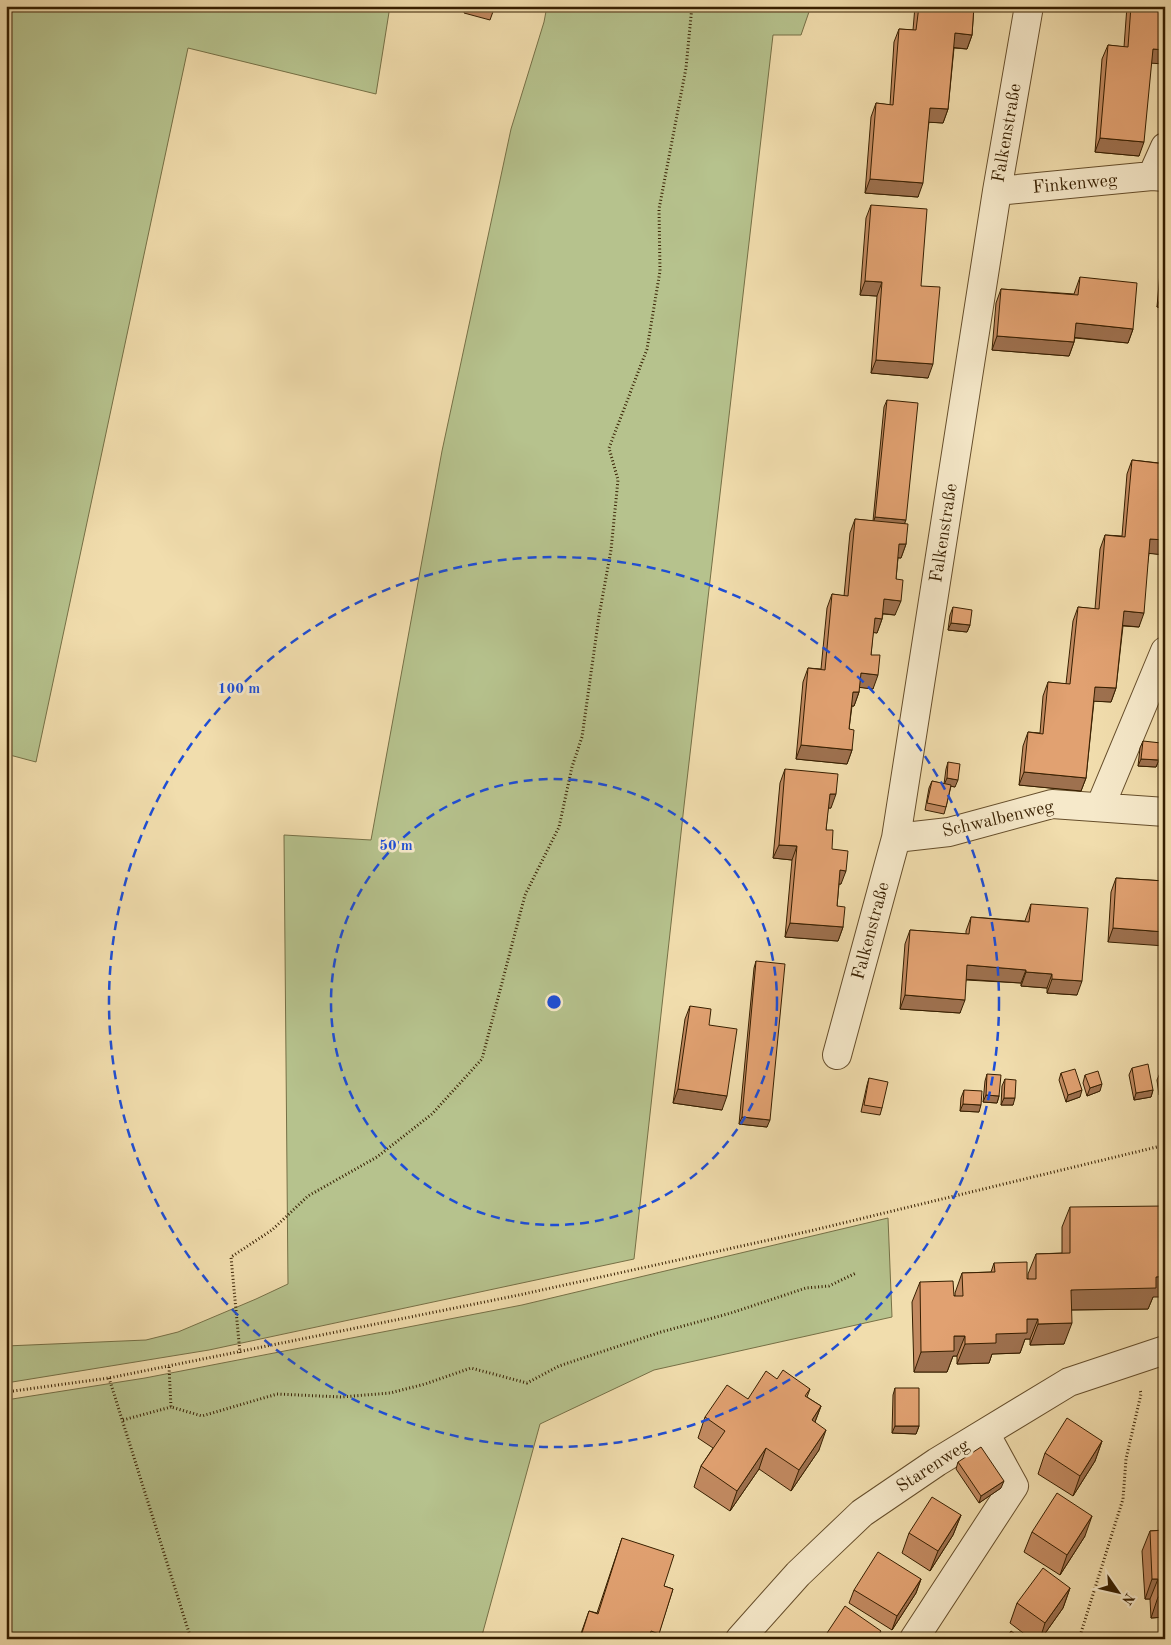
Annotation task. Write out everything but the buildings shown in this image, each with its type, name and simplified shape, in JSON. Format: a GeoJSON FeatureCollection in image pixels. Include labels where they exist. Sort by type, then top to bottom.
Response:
{"type":"FeatureCollection","features":[{"type":"Feature","properties":{"kind":"street","name":"Falkenstraße"},"geometry":{"type":"LineString","coordinates":[[837,1055],[896,838],[997,191],[1029,6]]}},
{"type":"Feature","properties":{"kind":"street","name":"Finkenweg"},"geometry":{"type":"LineString","coordinates":[[997,191],[1159,177],[1165,147]]}},
{"type":"Feature","properties":{"kind":"street"},"geometry":{"type":"LineString","coordinates":[[1100,807],[1165,651]]}},
{"type":"Feature","properties":{"kind":"street","name":"Schwalbenweg"},"geometry":{"type":"LineString","coordinates":[[896,838],[949,832],[1052,804],[1165,812]]}},
{"type":"Feature","properties":{"kind":"street","name":"Starenweg"},"geometry":{"type":"LineString","coordinates":[[740,1639],[798,1574],[862,1513],[936,1462],[1070,1382],[1165,1350]]}},
{"type":"Feature","properties":{"kind":"street"},"geometry":{"type":"LineString","coordinates":[[914,1639],[1014,1486],[985,1433]]}},
{"type":"Feature","properties":{"kind":"path"},"geometry":{"type":"LineString","coordinates":[[240,1352],[231,1257],[272,1230],[308,1196],[376,1158],[432,1114],[482,1059],[525,895],[559,827],[572,767],[582,736],[599,616],[611,550],[618,480],[609,448],[646,349],[660,271],[659,209],[686,68],[692,6]]}},
{"type":"Feature","properties":{"kind":"path"},"geometry":{"type":"LineString","coordinates":[[6,1392],[109,1378],[169,1367],[519,1295],[810,1231],[1165,1145]]}},
{"type":"Feature","properties":{"kind":"path"},"geometry":{"type":"LineString","coordinates":[[123,1420],[171,1407],[202,1416],[277,1394],[341,1397],[390,1393],[425,1384],[471,1368],[528,1383],[559,1366],[661,1332],[731,1313],[806,1288],[829,1286],[856,1273]]}},
{"type":"Feature","properties":{"kind":"path"},"geometry":{"type":"LineString","coordinates":[[1079,1639],[1123,1499],[1126,1459],[1141,1394],[1137,1358]]}},
{"type":"Feature","properties":{"kind":"path"},"geometry":{"type":"LineString","coordinates":[[169,1367],[171,1407]]}},
{"type":"Feature","properties":{"kind":"path"},"geometry":{"type":"LineString","coordinates":[[109,1378],[191,1639]]}},
{"type":"Feature","properties":{"kind":"green space"},"geometry":{"type":"Polygon","coordinates":[[[6,6],[390,6],[376,94],[188,48],[36,762],[6,754],[6,6]]]}},
{"type":"Feature","properties":{"kind":"green space"},"geometry":{"type":"Polygon","coordinates":[[[547,6],[811,6],[801,35],[773,35],[634,1259],[209,1350],[6,1383],[6,1346],[146,1340],[178,1332],[288,1284],[284,835],[371,840],[442,451],[511,129],[544,22],[547,6]]]}},
{"type":"Feature","properties":{"kind":"green space"},"geometry":{"type":"Polygon","coordinates":[[[888,1218],[892,1317],[654,1370],[540,1424],[481,1639],[6,1639],[6,1400],[145,1378],[522,1305],[888,1218]]]}}]}
